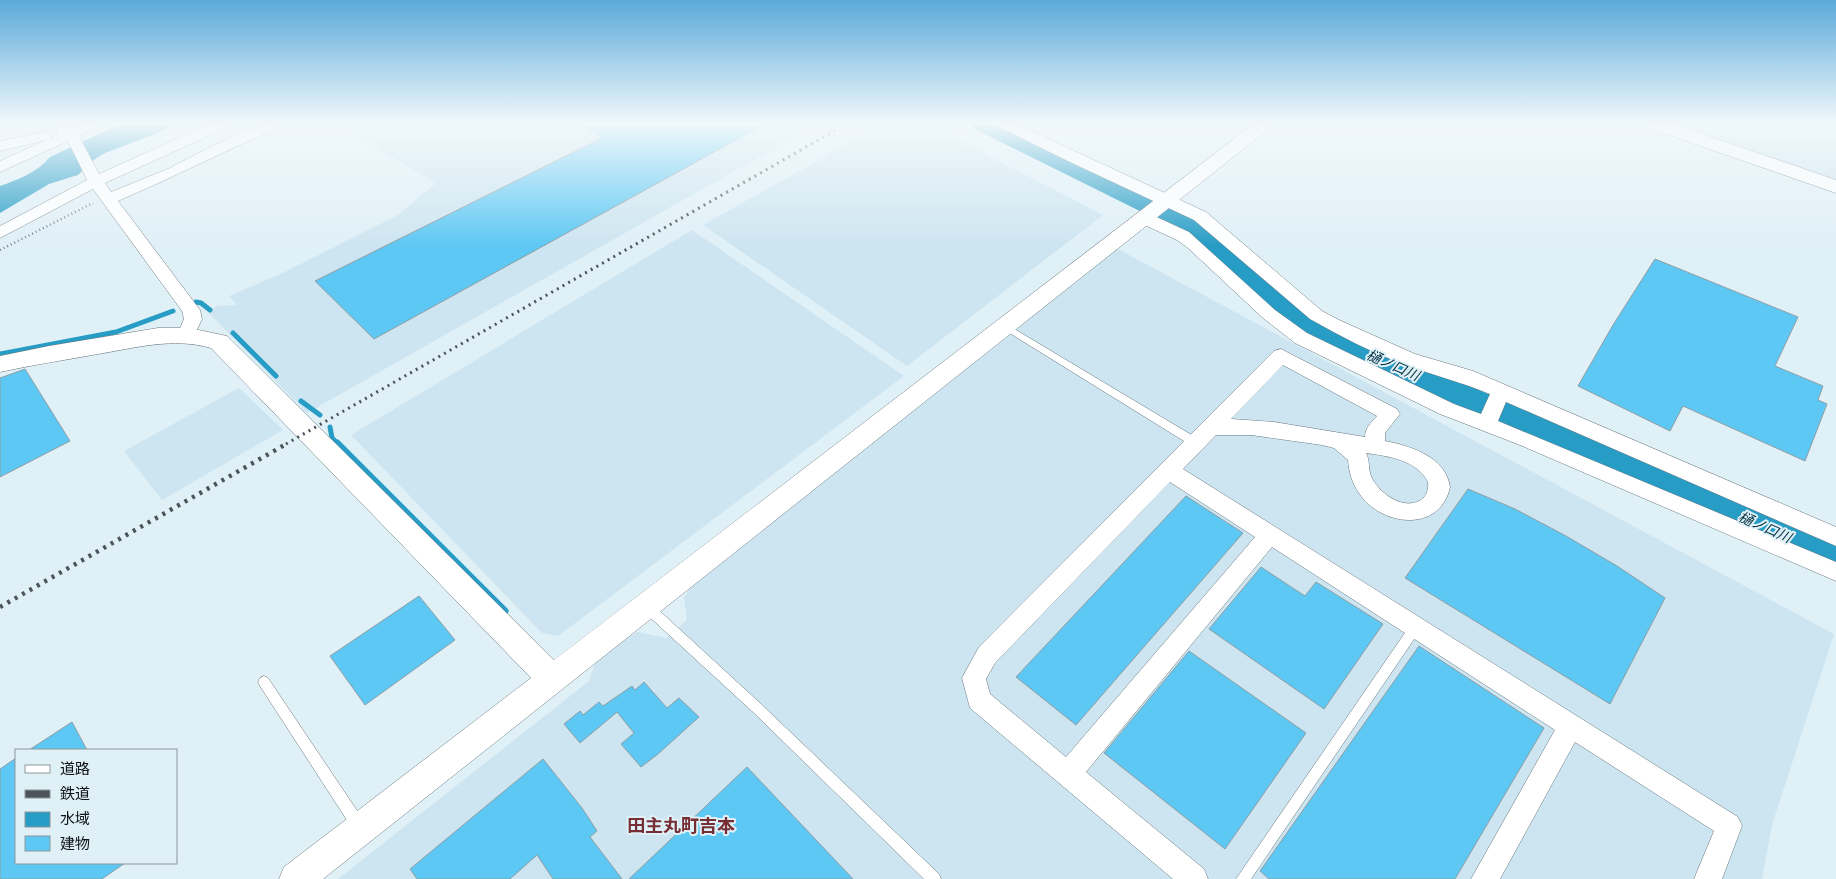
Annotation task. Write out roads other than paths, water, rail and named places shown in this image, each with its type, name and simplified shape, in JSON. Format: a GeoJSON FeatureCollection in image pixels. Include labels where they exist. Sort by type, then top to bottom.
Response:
{"type":"FeatureCollection","features":[{"type":"Feature","properties":{"kind":"street"},"geometry":{"type":"LineString","coordinates":[[85,164],[107,198],[191,310],[193,319],[186,335]]}},
{"type":"Feature","properties":{"kind":"street"},"geometry":{"type":"LineString","coordinates":[[0,233],[95,181],[131,164]]}},
{"type":"Feature","properties":{"kind":"street"},"geometry":{"type":"LineString","coordinates":[[107,198],[176,171],[188,164]]}},
{"type":"Feature","properties":{"kind":"street"},"geometry":{"type":"LineString","coordinates":[[1083,164],[1156,209],[1182,236],[1194,244],[1301,338],[1447,409],[1488,421],[1836,572]]}},
{"type":"Feature","properties":{"kind":"street"},"geometry":{"type":"LineString","coordinates":[[296,879],[1214,164]]}},
{"type":"Feature","properties":{"kind":"street"},"geometry":{"type":"LineString","coordinates":[[1770,164],[1836,187]]}},
{"type":"Feature","properties":{"kind":"street"},"geometry":{"type":"LineString","coordinates":[[1156,209],[1194,213],[1214,226],[1278,287],[1316,315],[1334,325],[1444,372],[1466,376],[1500,394],[1836,537]]}},
{"type":"Feature","properties":{"kind":"street"},"geometry":{"type":"LineString","coordinates":[[1253,297],[1278,287]]}},
{"type":"Feature","properties":{"kind":"street"},"geometry":{"type":"LineString","coordinates":[[0,364],[40,355],[132,340],[186,335],[204,336],[219,342],[552,679]]}},
{"type":"Feature","properties":{"kind":"street"},"geometry":{"type":"LineString","coordinates":[[1194,879],[979,700],[974,678],[987,655],[1281,356],[1390,414],[1375,432],[1375,447]]}},
{"type":"Feature","properties":{"kind":"street"},"geometry":{"type":"LineString","coordinates":[[1488,421],[1500,394]]}},
{"type":"Feature","properties":{"kind":"street"},"geometry":{"type":"LineString","coordinates":[[1203,436],[1250,427],[1340,441],[1375,447],[1409,455],[1428,467],[1436,477],[1440,488],[1434,500],[1423,509],[1408,512],[1393,508],[1377,500],[1368,491],[1362,480],[1358,467],[1358,457],[1340,441]]}},
{"type":"Feature","properties":{"kind":"street"},"geometry":{"type":"LineString","coordinates":[[1168,470],[1269,536],[1729,826],[1708,879]]}},
{"type":"Feature","properties":{"kind":"street"},"geometry":{"type":"LineString","coordinates":[[1676,501],[1686,474]]}},
{"type":"Feature","properties":{"kind":"street"},"geometry":{"type":"LineString","coordinates":[[1068,774],[1269,536]]}},
{"type":"Feature","properties":{"kind":"street"},"geometry":{"type":"LineString","coordinates":[[1486,879],[1571,726]]}},
{"type":"Feature","properties":{"kind":"lane"},"geometry":{"type":"LineString","coordinates":[[1006,327],[1203,436]]}},
{"type":"Feature","properties":{"kind":"lane"},"geometry":{"type":"LineString","coordinates":[[646,606],[757,708],[934,879]]}},
{"type":"Feature","properties":{"kind":"lane"},"geometry":{"type":"LineString","coordinates":[[1243,879],[1415,628]]}},
{"type":"Feature","properties":{"kind":"lane"},"geometry":{"type":"LineString","coordinates":[[264,682],[360,829]]}},
{"type":"Feature","properties":{"kind":"water"},"geometry":{"type":"Polygon","coordinates":[[[43,164],[90,164],[78,175],[49,184],[0,213],[0,186],[43,164]]]}},
{"type":"Feature","properties":{"kind":"waterway","name":"樋ノ口川"},"geometry":{"type":"LineString","coordinates":[[1065,164],[1185,223],[1208,238],[1291,316],[1319,333],[1836,558]]}},
{"type":"Feature","properties":{"kind":"waterway"},"geometry":{"type":"LineString","coordinates":[[196,302],[201,303],[210,310]]}},
{"type":"Feature","properties":{"kind":"waterway"},"geometry":{"type":"LineString","coordinates":[[0,354],[116,332],[173,311]]}},
{"type":"Feature","properties":{"kind":"waterway"},"geometry":{"type":"LineString","coordinates":[[233,333],[276,376]]}},
{"type":"Feature","properties":{"kind":"waterway"},"geometry":{"type":"LineString","coordinates":[[301,401],[320,415]]}},
{"type":"Feature","properties":{"kind":"waterway"},"geometry":{"type":"LineString","coordinates":[[330,427],[332,438],[505,611]]}},
{"type":"Feature","properties":{"kind":"railway"},"geometry":{"type":"LineString","coordinates":[[286,444],[776,164]]}},
{"type":"Feature","properties":{"kind":"railway"},"geometry":{"type":"LineString","coordinates":[[0,607],[288,443]]}},
{"type":"Feature","properties":{"kind":"district","name":"田主丸町吉本"},"geometry":{"type":"Point","coordinates":[681,825]}}]}
